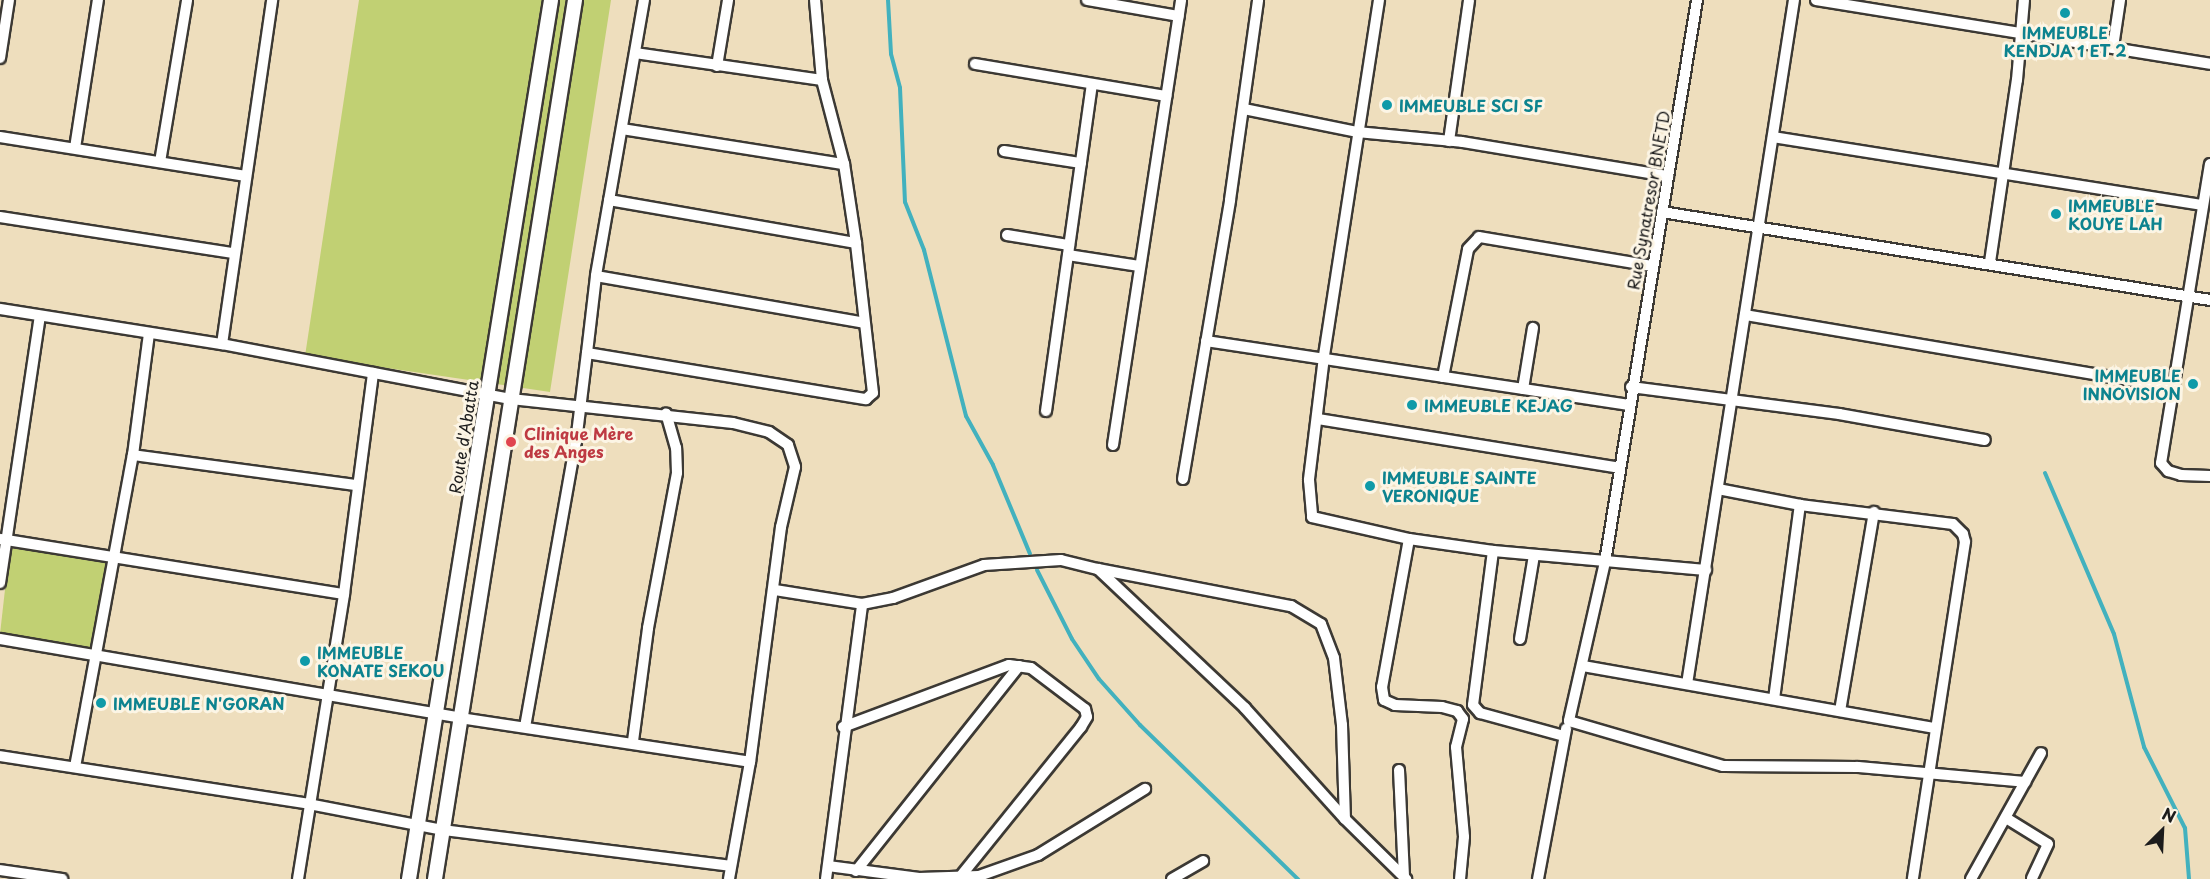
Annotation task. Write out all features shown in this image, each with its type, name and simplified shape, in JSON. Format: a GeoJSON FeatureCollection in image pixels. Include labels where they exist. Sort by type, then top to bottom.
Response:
{"type":"FeatureCollection","features":[{"type":"Feature","properties":{"kind":"street"},"geometry":{"type":"LineString","coordinates":[[0,54],[9,0]]}},
{"type":"Feature","properties":{"kind":"street"},"geometry":{"type":"LineString","coordinates":[[75,148],[98,0]]}},
{"type":"Feature","properties":{"kind":"street"},"geometry":{"type":"LineString","coordinates":[[160,162],[187,0]]}},
{"type":"Feature","properties":{"kind":"street"},"geometry":{"type":"LineString","coordinates":[[222,344],[272,0]]}},
{"type":"Feature","properties":{"kind":"street","name":"Route d'Abatta"},"geometry":{"type":"LineString","coordinates":[[409,879],[438,714],[486,395],[535,115],[551,0]]}},
{"type":"Feature","properties":{"kind":"street"},"geometry":{"type":"LineString","coordinates":[[435,879],[575,0]]}},
{"type":"Feature","properties":{"kind":"street"},"geometry":{"type":"LineString","coordinates":[[525,727],[580,409],[596,276],[644,0]]}},
{"type":"Feature","properties":{"kind":"street"},"geometry":{"type":"LineString","coordinates":[[717,66],[728,0]]}},
{"type":"Feature","properties":{"kind":"street"},"geometry":{"type":"LineString","coordinates":[[586,353],[866,399],[873,393],[856,243],[844,164],[822,80],[815,0]]}},
{"type":"Feature","properties":{"kind":"street"},"geometry":{"type":"LineString","coordinates":[[1087,0],[1179,16]]}},
{"type":"Feature","properties":{"kind":"street"},"geometry":{"type":"LineString","coordinates":[[1113,445],[1181,0]]}},
{"type":"Feature","properties":{"kind":"street"},"geometry":{"type":"LineString","coordinates":[[1183,479],[1244,109],[1257,0]]}},
{"type":"Feature","properties":{"kind":"street"},"geometry":{"type":"LineString","coordinates":[[1379,0],[1324,357],[1309,480],[1312,517],[1409,539],[1493,551],[1706,570]]}},
{"type":"Feature","properties":{"kind":"street"},"geometry":{"type":"LineString","coordinates":[[1449,141],[1469,0]]}},
{"type":"Feature","properties":{"kind":"street","name":"Rue Synatresor BNETD"},"geometry":{"type":"LineString","coordinates":[[1538,879],[1564,736],[1583,666],[1605,562],[1631,387],[1697,0]]}},
{"type":"Feature","properties":{"kind":"street"},"geometry":{"type":"LineString","coordinates":[[1687,684],[1794,0]]}},
{"type":"Feature","properties":{"kind":"street"},"geometry":{"type":"LineString","coordinates":[[1816,0],[2210,64]]}},
{"type":"Feature","properties":{"kind":"street"},"geometry":{"type":"LineString","coordinates":[[1990,262],[2017,80],[2019,32],[2025,0]]}},
{"type":"Feature","properties":{"kind":"street"},"geometry":{"type":"LineString","coordinates":[[2112,47],[2120,0]]}},
{"type":"Feature","properties":{"kind":"street"},"geometry":{"type":"LineString","coordinates":[[635,53],[822,80]]}},
{"type":"Feature","properties":{"kind":"street"},"geometry":{"type":"LineString","coordinates":[[975,64],[1166,96]]}},
{"type":"Feature","properties":{"kind":"street"},"geometry":{"type":"LineString","coordinates":[[1046,411],[1092,84]]}},
{"type":"Feature","properties":{"kind":"street"},"geometry":{"type":"LineString","coordinates":[[1244,109],[1357,132],[1449,141],[1668,176]]}},
{"type":"Feature","properties":{"kind":"street"},"geometry":{"type":"LineString","coordinates":[[622,129],[844,164]]}},
{"type":"Feature","properties":{"kind":"street"},"geometry":{"type":"LineString","coordinates":[[0,137],[246,176]]}},
{"type":"Feature","properties":{"kind":"street"},"geometry":{"type":"LineString","coordinates":[[1773,137],[2203,206]]}},
{"type":"Feature","properties":{"kind":"street"},"geometry":{"type":"LineString","coordinates":[[1004,151],[1081,163]]}},
{"type":"Feature","properties":{"kind":"street"},"geometry":{"type":"LineString","coordinates":[[2210,164],[2170,387],[2161,463],[2168,471],[2210,476]]}},
{"type":"Feature","properties":{"kind":"street"},"geometry":{"type":"LineString","coordinates":[[609,200],[856,243]]}},
{"type":"Feature","properties":{"kind":"street"},"geometry":{"type":"LineString","coordinates":[[1662,212],[1990,262],[2210,300]]}},
{"type":"Feature","properties":{"kind":"street"},"geometry":{"type":"LineString","coordinates":[[0,217],[234,253]]}},
{"type":"Feature","properties":{"kind":"street"},"geometry":{"type":"LineString","coordinates":[[1007,236],[1139,266]]}},
{"type":"Feature","properties":{"kind":"street"},"geometry":{"type":"LineString","coordinates":[[1443,377],[1468,249],[1479,237],[1652,266]]}},
{"type":"Feature","properties":{"kind":"street"},"geometry":{"type":"LineString","coordinates":[[596,276],[864,322]]}},
{"type":"Feature","properties":{"kind":"street"},"geometry":{"type":"LineString","coordinates":[[0,309],[222,344],[511,399],[580,409],[666,414],[742,425],[769,432],[788,445],[795,467],[781,527],[776,590],[750,762],[729,879]]}},
{"type":"Feature","properties":{"kind":"street"},"geometry":{"type":"LineString","coordinates":[[1745,315],[2170,387]]}},
{"type":"Feature","properties":{"kind":"street"},"geometry":{"type":"LineString","coordinates":[[0,583],[3,539],[40,316]]}},
{"type":"Feature","properties":{"kind":"street"},"geometry":{"type":"LineString","coordinates":[[1523,389],[1533,328]]}},
{"type":"Feature","properties":{"kind":"street"},"geometry":{"type":"LineString","coordinates":[[75,767],[133,455],[149,333]]}},
{"type":"Feature","properties":{"kind":"street"},"geometry":{"type":"LineString","coordinates":[[1206,340],[1629,405]]}},
{"type":"Feature","properties":{"kind":"street"},"geometry":{"type":"LineString","coordinates":[[298,879],[344,594],[356,485],[373,373]]}},
{"type":"Feature","properties":{"kind":"street"},"geometry":{"type":"LineString","coordinates":[[1631,387],[1730,399],[1985,440]]}},
{"type":"Feature","properties":{"kind":"street"},"geometry":{"type":"LineString","coordinates":[[633,741],[648,628],[677,473],[676,448],[666,414]]}},
{"type":"Feature","properties":{"kind":"street"},"geometry":{"type":"LineString","coordinates":[[1318,419],[1619,468]]}},
{"type":"Feature","properties":{"kind":"street"},"geometry":{"type":"LineString","coordinates":[[133,455],[356,485]]}},
{"type":"Feature","properties":{"kind":"street"},"geometry":{"type":"LineString","coordinates":[[1718,489],[1800,505],[1874,512],[1953,524],[1963,534],[1965,542],[1934,728],[1913,879]]}},
{"type":"Feature","properties":{"kind":"street"},"geometry":{"type":"LineString","coordinates":[[1774,699],[1800,505]]}},
{"type":"Feature","properties":{"kind":"street"},"geometry":{"type":"LineString","coordinates":[[1840,711],[1874,512]]}},
{"type":"Feature","properties":{"kind":"street"},"geometry":{"type":"LineString","coordinates":[[3,539],[114,555],[344,594]]}},
{"type":"Feature","properties":{"kind":"street"},"geometry":{"type":"LineString","coordinates":[[1409,539],[1382,687],[1384,700],[1395,705],[1442,707],[1457,711],[1463,720],[1456,747],[1464,837],[1460,879]]}},
{"type":"Feature","properties":{"kind":"street"},"geometry":{"type":"LineString","coordinates":[[1493,551],[1473,705],[1480,713],[1564,736]]}},
{"type":"Feature","properties":{"kind":"street"},"geometry":{"type":"LineString","coordinates":[[1520,639],[1534,555]]}},
{"type":"Feature","properties":{"kind":"street"},"geometry":{"type":"LineString","coordinates":[[776,590],[862,604],[893,598],[984,565],[1062,560],[1291,606],[1320,624],[1334,658],[1342,725],[1345,819]]}},
{"type":"Feature","properties":{"kind":"street"},"geometry":{"type":"LineString","coordinates":[[1098,569],[1245,708],[1345,819],[1405,879]]}},
{"type":"Feature","properties":{"kind":"street"},"geometry":{"type":"LineString","coordinates":[[826,879],[843,727],[862,604]]}},
{"type":"Feature","properties":{"kind":"street"},"geometry":{"type":"LineString","coordinates":[[0,639],[94,657],[460,718],[633,741],[750,762]]}},
{"type":"Feature","properties":{"kind":"street"},"geometry":{"type":"LineString","coordinates":[[843,727],[998,668],[1019,666],[1031,668],[1085,709],[1087,717],[960,877]]}},
{"type":"Feature","properties":{"kind":"street"},"geometry":{"type":"LineString","coordinates":[[856,871],[1019,666]]}},
{"type":"Feature","properties":{"kind":"street"},"geometry":{"type":"LineString","coordinates":[[1583,666],[1934,728]]}},
{"type":"Feature","properties":{"kind":"street"},"geometry":{"type":"LineString","coordinates":[[1569,721],[1723,766],[1858,767],[2025,782]]}},
{"type":"Feature","properties":{"kind":"street"},"geometry":{"type":"LineString","coordinates":[[1971,879],[2041,753]]}},
{"type":"Feature","properties":{"kind":"street"},"geometry":{"type":"LineString","coordinates":[[0,756],[309,804],[443,830],[730,866]]}},
{"type":"Feature","properties":{"kind":"street"},"geometry":{"type":"LineString","coordinates":[[1399,770],[1405,879]]}},
{"type":"Feature","properties":{"kind":"street"},"geometry":{"type":"LineString","coordinates":[[828,866],[919,878],[978,876],[1038,855],[1145,789]]}},
{"type":"Feature","properties":{"kind":"street"},"geometry":{"type":"LineString","coordinates":[[2006,818],[2048,844],[2032,879]]}},
{"type":"Feature","properties":{"kind":"street"},"geometry":{"type":"LineString","coordinates":[[1172,879],[1203,861]]}},
{"type":"Feature","properties":{"kind":"street"},"geometry":{"type":"LineString","coordinates":[[0,870],[62,879]]}},
{"type":"Feature","properties":{"kind":"green space"},"geometry":{"type":"Polygon","coordinates":[[[359,0],[611,0],[550,392],[305,356],[359,0]]]}},
{"type":"Feature","properties":{"kind":"green space"},"geometry":{"type":"Polygon","coordinates":[[[10,545],[113,560],[93,651],[0,634],[10,545]]]}},
{"type":"Feature","properties":{"kind":"waterway"},"geometry":{"type":"LineString","coordinates":[[888,0],[891,54],[900,88],[905,202],[924,250],[966,416],[993,465],[1030,554]]}},
{"type":"Feature","properties":{"kind":"waterway"},"geometry":{"type":"LineString","coordinates":[[2045,473],[2114,634],[2144,747],[2185,828],[2189,879]]}},
{"type":"Feature","properties":{"kind":"waterway"},"geometry":{"type":"LineString","coordinates":[[1037,570],[1072,639],[1099,679],[1140,725],[1298,879]]}},
{"type":"Feature","properties":{"kind":"place","name":"IMMEUBLE KENDJA 1 ET 2"},"geometry":{"type":"Point","coordinates":[2065,13]}},
{"type":"Feature","properties":{"kind":"place","name":"IMMEUBLE SCI SF"},"geometry":{"type":"Point","coordinates":[1387,105]}},
{"type":"Feature","properties":{"kind":"place","name":"IMMEUBLE KOUYE LAH"},"geometry":{"type":"Point","coordinates":[2056,214]}},
{"type":"Feature","properties":{"kind":"place","name":"IMMEUBLE INNOVISION"},"geometry":{"type":"Point","coordinates":[2193,384]}},
{"type":"Feature","properties":{"kind":"place","name":"IMMEUBLE KEJAG"},"geometry":{"type":"Point","coordinates":[1412,405]}},
{"type":"Feature","properties":{"kind":"place","name":"Clinique Mère des Anges"},"geometry":{"type":"Point","coordinates":[511,442]}},
{"type":"Feature","properties":{"kind":"place","name":"IMMEUBLE SAINTE VERONIQUE"},"geometry":{"type":"Point","coordinates":[1370,486]}},
{"type":"Feature","properties":{"kind":"place","name":"IMMEUBLE KONATE SEKOU"},"geometry":{"type":"Point","coordinates":[305,661]}},
{"type":"Feature","properties":{"kind":"place","name":"IMMEUBLE N'GORAN"},"geometry":{"type":"Point","coordinates":[101,703]}}]}
